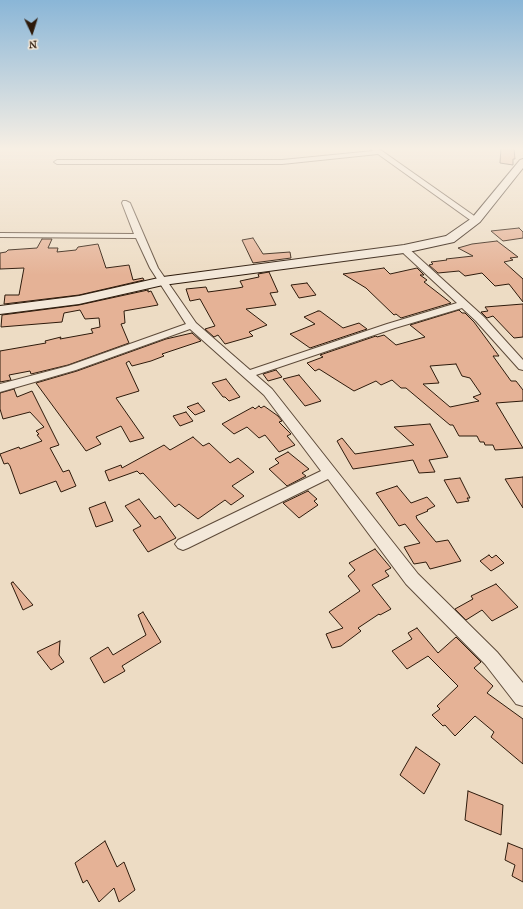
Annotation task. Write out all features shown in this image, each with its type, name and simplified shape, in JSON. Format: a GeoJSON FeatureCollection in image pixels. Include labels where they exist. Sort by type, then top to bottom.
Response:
{"type":"FeatureCollection","features":[{"type":"Feature","properties":{"kind":"main road"},"geometry":{"type":"LineString","coordinates":[[0,310],[79,300],[163,281],[404,249],[450,238],[461,232],[476,220],[500,190]]}},
{"type":"Feature","properties":{"kind":"street"},"geometry":{"type":"LineString","coordinates":[[434,190],[476,220]]}},
{"type":"Feature","properties":{"kind":"street"},"geometry":{"type":"LineString","coordinates":[[126,203],[154,268],[192,325],[268,392],[412,579],[492,658],[523,697]]}},
{"type":"Feature","properties":{"kind":"street"},"geometry":{"type":"LineString","coordinates":[[0,235],[139,236]]}},
{"type":"Feature","properties":{"kind":"street"},"geometry":{"type":"LineString","coordinates":[[404,249],[493,332],[523,367]]}},
{"type":"Feature","properties":{"kind":"street"},"geometry":{"type":"LineString","coordinates":[[249,374],[391,326],[464,304]]}},
{"type":"Feature","properties":{"kind":"street"},"geometry":{"type":"LineString","coordinates":[[0,388],[72,368],[192,325]]}},
{"type":"Feature","properties":{"kind":"street"},"geometry":{"type":"LineString","coordinates":[[183,544],[330,472]]}},
{"type":"Feature","properties":{"kind":"building"},"geometry":{"type":"Polygon","coordinates":[[[519,228],[523,232],[523,238],[503,241],[491,231],[519,228]]]}},
{"type":"Feature","properties":{"kind":"building"},"geometry":{"type":"Polygon","coordinates":[[[253,238],[263,254],[290,252],[291,258],[253,263],[242,240],[253,238]]]}},
{"type":"Feature","properties":{"kind":"building"},"geometry":{"type":"Polygon","coordinates":[[[42,239],[52,239],[48,248],[58,248],[57,252],[76,250],[78,247],[98,244],[106,268],[129,265],[133,280],[143,278],[144,280],[79,295],[4,304],[5,295],[19,295],[24,268],[0,269],[0,253],[8,250],[37,248],[42,239]]]}},
{"type":"Feature","properties":{"kind":"building"},"geometry":{"type":"Polygon","coordinates":[[[497,241],[518,257],[510,258],[513,260],[504,262],[523,279],[523,302],[509,284],[495,286],[482,273],[465,276],[459,271],[438,273],[429,265],[433,264],[431,262],[473,256],[458,248],[472,244],[497,241]]]}},
{"type":"Feature","properties":{"kind":"building"},"geometry":{"type":"Polygon","coordinates":[[[384,268],[390,274],[417,268],[424,275],[420,275],[427,280],[424,282],[451,303],[401,318],[396,314],[394,315],[366,288],[343,274],[384,268]]]}},
{"type":"Feature","properties":{"kind":"building"},"geometry":{"type":"Polygon","coordinates":[[[269,272],[278,292],[270,293],[276,305],[246,309],[267,325],[249,332],[253,336],[225,344],[218,335],[214,337],[205,329],[215,326],[200,299],[190,301],[186,289],[206,287],[208,292],[243,287],[240,281],[259,277],[258,274],[269,272]]]}},
{"type":"Feature","properties":{"kind":"building"},"geometry":{"type":"Polygon","coordinates":[[[307,283],[316,295],[299,298],[291,285],[307,283]]]}},
{"type":"Feature","properties":{"kind":"building"},"geometry":{"type":"Polygon","coordinates":[[[148,290],[148,292],[151,291],[158,305],[124,311],[125,323],[121,324],[129,343],[68,365],[31,374],[30,371],[9,375],[11,380],[0,382],[0,351],[46,343],[45,341],[61,337],[60,339],[93,333],[91,329],[100,327],[99,318],[85,319],[80,310],[64,313],[62,322],[1,327],[2,315],[79,305],[148,290]]]}},
{"type":"Feature","properties":{"kind":"building"},"geometry":{"type":"Polygon","coordinates":[[[523,304],[523,337],[514,338],[493,316],[487,318],[481,312],[488,311],[485,307],[523,304]]]}},
{"type":"Feature","properties":{"kind":"building"},"geometry":{"type":"Polygon","coordinates":[[[459,310],[462,313],[465,313],[474,322],[499,356],[493,356],[511,381],[516,381],[523,390],[523,401],[496,403],[523,448],[495,450],[493,445],[485,445],[484,442],[480,442],[477,436],[459,436],[453,425],[450,425],[406,388],[401,388],[392,380],[381,385],[376,381],[354,391],[319,369],[315,371],[307,363],[323,357],[320,355],[376,336],[384,335],[396,345],[425,337],[410,325],[459,310]],[[456,364],[430,366],[439,383],[423,384],[450,407],[479,401],[473,397],[481,394],[470,378],[462,376],[456,364]]]}},
{"type":"Feature","properties":{"kind":"building"},"geometry":{"type":"Polygon","coordinates":[[[318,311],[343,328],[359,323],[367,329],[310,348],[290,334],[315,324],[304,317],[318,311]]]}},
{"type":"Feature","properties":{"kind":"building"},"geometry":{"type":"Polygon","coordinates":[[[192,333],[201,341],[162,354],[164,356],[151,361],[132,366],[129,361],[126,363],[139,391],[116,398],[144,438],[130,442],[121,426],[96,437],[101,444],[86,451],[36,383],[77,371],[166,339],[192,333]]]}},
{"type":"Feature","properties":{"kind":"building"},"geometry":{"type":"Polygon","coordinates":[[[276,370],[282,377],[268,381],[263,374],[276,370]]]}},
{"type":"Feature","properties":{"kind":"building"},"geometry":{"type":"Polygon","coordinates":[[[299,375],[321,401],[305,406],[283,379],[299,375]]]}},
{"type":"Feature","properties":{"kind":"building"},"geometry":{"type":"Polygon","coordinates":[[[226,379],[240,397],[229,401],[223,397],[212,383],[226,379]]]}},
{"type":"Feature","properties":{"kind":"building"},"geometry":{"type":"Polygon","coordinates":[[[14,389],[17,397],[32,391],[59,445],[50,448],[63,472],[69,470],[76,486],[61,492],[56,481],[20,494],[10,466],[8,463],[4,464],[0,454],[42,441],[37,435],[39,434],[36,431],[44,427],[30,412],[3,419],[0,409],[0,393],[14,389]]]}},
{"type":"Feature","properties":{"kind":"building"},"geometry":{"type":"Polygon","coordinates":[[[198,403],[205,411],[195,415],[187,407],[198,403]]]}},
{"type":"Feature","properties":{"kind":"building"},"geometry":{"type":"Polygon","coordinates":[[[259,406],[261,408],[264,406],[278,416],[282,421],[279,422],[291,434],[287,436],[295,445],[279,452],[265,435],[259,438],[247,427],[234,434],[222,424],[253,407],[255,409],[259,406]]]}},
{"type":"Feature","properties":{"kind":"building"},"geometry":{"type":"Polygon","coordinates":[[[186,412],[193,421],[180,426],[173,416],[186,412]]]}},
{"type":"Feature","properties":{"kind":"building"},"geometry":{"type":"Polygon","coordinates":[[[430,424],[448,457],[429,460],[435,472],[419,473],[413,460],[353,469],[337,441],[342,438],[355,454],[414,445],[394,427],[430,424]]]}},
{"type":"Feature","properties":{"kind":"building"},"geometry":{"type":"Polygon","coordinates":[[[193,437],[203,446],[209,443],[230,463],[238,458],[254,472],[232,486],[244,496],[231,505],[225,500],[198,519],[179,504],[175,507],[143,473],[140,474],[137,471],[109,481],[105,471],[121,465],[122,468],[164,445],[170,450],[193,437]]]}},
{"type":"Feature","properties":{"kind":"building"},"geometry":{"type":"Polygon","coordinates":[[[288,452],[309,469],[302,473],[306,476],[287,486],[269,469],[279,463],[275,459],[288,452]]]}},
{"type":"Feature","properties":{"kind":"building"},"geometry":{"type":"Polygon","coordinates":[[[523,477],[523,508],[505,479],[523,477]]]}},
{"type":"Feature","properties":{"kind":"building"},"geometry":{"type":"Polygon","coordinates":[[[460,478],[470,498],[467,498],[469,501],[457,503],[444,480],[460,478]]]}},
{"type":"Feature","properties":{"kind":"building"},"geometry":{"type":"Polygon","coordinates":[[[397,486],[411,503],[427,497],[435,506],[416,516],[417,519],[436,542],[448,540],[461,561],[430,569],[426,562],[414,564],[404,547],[420,543],[405,524],[399,526],[376,493],[397,486]]]}},
{"type":"Feature","properties":{"kind":"building"},"geometry":{"type":"Polygon","coordinates":[[[308,491],[317,499],[314,501],[318,505],[299,518],[283,503],[308,491]]]}},
{"type":"Feature","properties":{"kind":"building"},"geometry":{"type":"Polygon","coordinates":[[[139,499],[155,519],[160,516],[176,538],[148,552],[133,530],[141,526],[125,506],[139,499]]]}},
{"type":"Feature","properties":{"kind":"building"},"geometry":{"type":"Polygon","coordinates":[[[105,502],[113,521],[96,527],[89,508],[105,502]]]}},
{"type":"Feature","properties":{"kind":"building"},"geometry":{"type":"Polygon","coordinates":[[[375,549],[391,568],[385,571],[389,576],[372,585],[391,609],[380,615],[379,614],[358,628],[361,631],[341,646],[332,648],[326,634],[343,628],[329,612],[360,591],[348,576],[355,570],[349,563],[375,549]]]}},
{"type":"Feature","properties":{"kind":"building"},"geometry":{"type":"Polygon","coordinates":[[[489,555],[492,558],[496,555],[504,563],[491,571],[480,561],[489,555]]]}},
{"type":"Feature","properties":{"kind":"building"},"geometry":{"type":"Polygon","coordinates":[[[13,582],[33,605],[23,610],[11,583],[13,582]]]}},
{"type":"Feature","properties":{"kind":"building"},"geometry":{"type":"Polygon","coordinates":[[[496,584],[518,607],[492,621],[482,610],[466,620],[455,609],[473,599],[471,596],[496,584]]]}},
{"type":"Feature","properties":{"kind":"building"},"geometry":{"type":"Polygon","coordinates":[[[143,612],[161,642],[122,666],[125,671],[104,683],[90,658],[108,647],[113,655],[146,635],[138,615],[143,612]]]}},
{"type":"Feature","properties":{"kind":"building"},"geometry":{"type":"Polygon","coordinates":[[[417,628],[438,653],[456,637],[481,662],[474,668],[493,686],[487,693],[523,719],[523,764],[491,737],[494,732],[475,716],[455,736],[445,725],[443,726],[432,715],[440,709],[437,706],[458,686],[428,656],[407,669],[392,651],[412,639],[408,633],[417,628]]]}},
{"type":"Feature","properties":{"kind":"building"},"geometry":{"type":"Polygon","coordinates":[[[60,641],[59,655],[64,662],[51,670],[37,652],[60,641]]]}},
{"type":"Feature","properties":{"kind":"building"},"geometry":{"type":"Polygon","coordinates":[[[416,747],[440,764],[424,794],[400,775],[416,747]]]}},
{"type":"Feature","properties":{"kind":"building"},"geometry":{"type":"Polygon","coordinates":[[[468,791],[503,805],[501,835],[465,820],[468,791]]]}},
{"type":"Feature","properties":{"kind":"building"},"geometry":{"type":"Polygon","coordinates":[[[105,841],[117,867],[124,862],[135,890],[119,902],[114,888],[99,902],[87,880],[83,883],[75,863],[105,841]]]}},
{"type":"Feature","properties":{"kind":"building"},"geometry":{"type":"Polygon","coordinates":[[[508,843],[523,849],[523,882],[512,876],[515,865],[505,860],[508,843]]]}}]}
